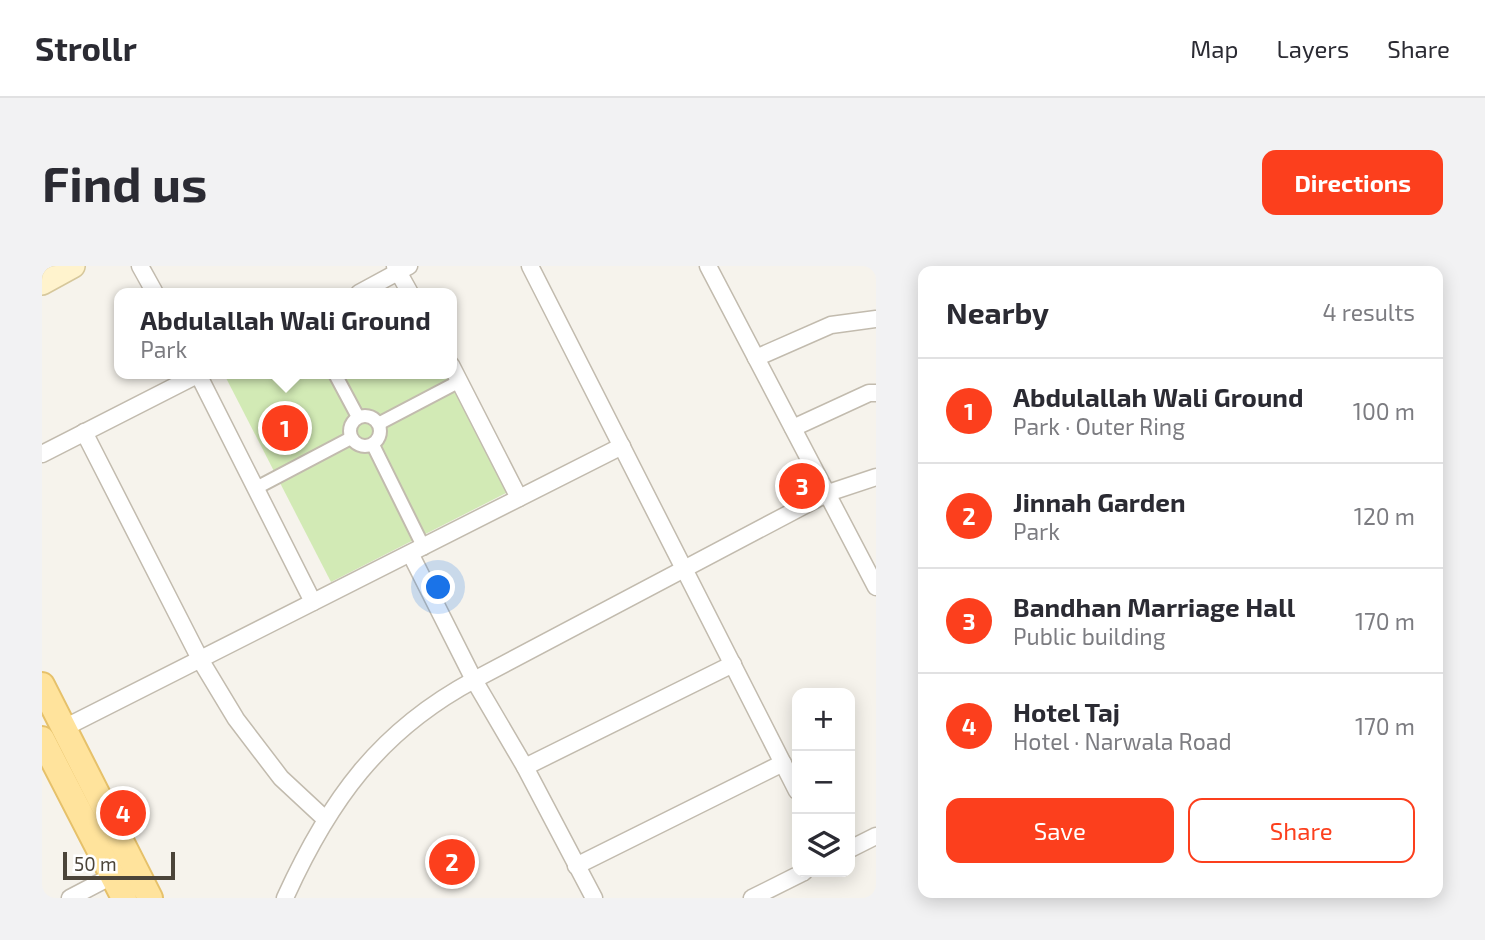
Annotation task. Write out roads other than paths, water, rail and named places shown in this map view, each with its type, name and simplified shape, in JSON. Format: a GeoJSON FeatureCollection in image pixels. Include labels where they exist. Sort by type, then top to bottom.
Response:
{"type":"FeatureCollection","features":[{"type":"Feature","properties":{"kind":"main road"},"geometry":{"type":"LineString","coordinates":[[42,283],[73,266]]}},
{"type":"Feature","properties":{"kind":"main road"},"geometry":{"type":"LineString","coordinates":[[42,685],[49,745],[124,898]]}},
{"type":"Feature","properties":{"kind":"main road"},"geometry":{"type":"LineString","coordinates":[[49,745],[150,898]]}},
{"type":"Feature","properties":{"kind":"street"},"geometry":{"type":"LineString","coordinates":[[140,266],[152,288]]}},
{"type":"Feature","properties":{"kind":"street"},"geometry":{"type":"LineString","coordinates":[[530,266],[792,781]]}},
{"type":"Feature","properties":{"kind":"street"},"geometry":{"type":"LineString","coordinates":[[708,266],[876,587]]}},
{"type":"Feature","properties":{"kind":"street"},"geometry":{"type":"LineString","coordinates":[[367,288],[400,268],[408,288]]}},
{"type":"Feature","properties":{"kind":"street"},"geometry":{"type":"LineString","coordinates":[[756,358],[831,325],[876,319]]}},
{"type":"Feature","properties":{"kind":"street"},"geometry":{"type":"LineString","coordinates":[[457,376],[519,498]]}},
{"type":"Feature","properties":{"kind":"street"},"geometry":{"type":"LineString","coordinates":[[42,454],[189,379]]}},
{"type":"Feature","properties":{"kind":"street"},"geometry":{"type":"LineString","coordinates":[[202,379],[313,602]]}},
{"type":"Feature","properties":{"kind":"street"},"geometry":{"type":"LineString","coordinates":[[338,379],[358,417]]}},
{"type":"Feature","properties":{"kind":"street"},"geometry":{"type":"LineString","coordinates":[[380,424],[460,381]]}},
{"type":"Feature","properties":{"kind":"street"},"geometry":{"type":"LineString","coordinates":[[793,428],[869,393],[876,393]]}},
{"type":"Feature","properties":{"kind":"street"},"geometry":{"type":"LineString","coordinates":[[370,415],[380,424],[380,436],[373,445],[360,446],[351,438],[349,426],[358,417],[370,415]]}},
{"type":"Feature","properties":{"kind":"street"},"geometry":{"type":"LineString","coordinates":[[84,432],[201,660],[236,719],[281,778],[324,818]]}},
{"type":"Feature","properties":{"kind":"street"},"geometry":{"type":"LineString","coordinates":[[257,487],[351,438]]}},
{"type":"Feature","properties":{"kind":"street"},"geometry":{"type":"LineString","coordinates":[[373,445],[474,680],[525,767],[594,898]]}},
{"type":"Feature","properties":{"kind":"street"},"geometry":{"type":"LineString","coordinates":[[49,745],[201,660],[622,446]]}},
{"type":"Feature","properties":{"kind":"street"},"geometry":{"type":"LineString","coordinates":[[285,898],[324,818],[351,780],[422,710],[684,568],[828,494],[876,477]]}},
{"type":"Feature","properties":{"kind":"street"},"geometry":{"type":"LineString","coordinates":[[525,767],[733,664]]}},
{"type":"Feature","properties":{"kind":"street"},"geometry":{"type":"LineString","coordinates":[[576,866],[783,763]]}},
{"type":"Feature","properties":{"kind":"street"},"geometry":{"type":"LineString","coordinates":[[855,846],[876,836]]}},
{"type":"Feature","properties":{"kind":"street"},"geometry":{"type":"LineString","coordinates":[[70,898],[112,876]]}},
{"type":"Feature","properties":{"kind":"street"},"geometry":{"type":"LineString","coordinates":[[752,898],[794,877]]}},
{"type":"Feature","properties":{"kind":"place","name":"Abdulallah Wali Ground"},"geometry":{"type":"Point","coordinates":[285,428]}},
{"type":"Feature","properties":{"kind":"place","name":"Bandhan Marriage Hall"},"geometry":{"type":"Point","coordinates":[802,486]}},
{"type":"Feature","properties":{"kind":"place","name":"Hotel Taj"},"geometry":{"type":"Point","coordinates":[123,813]}},
{"type":"Feature","properties":{"kind":"place","name":"Jinnah Garden"},"geometry":{"type":"Point","coordinates":[452,862]}}]}
